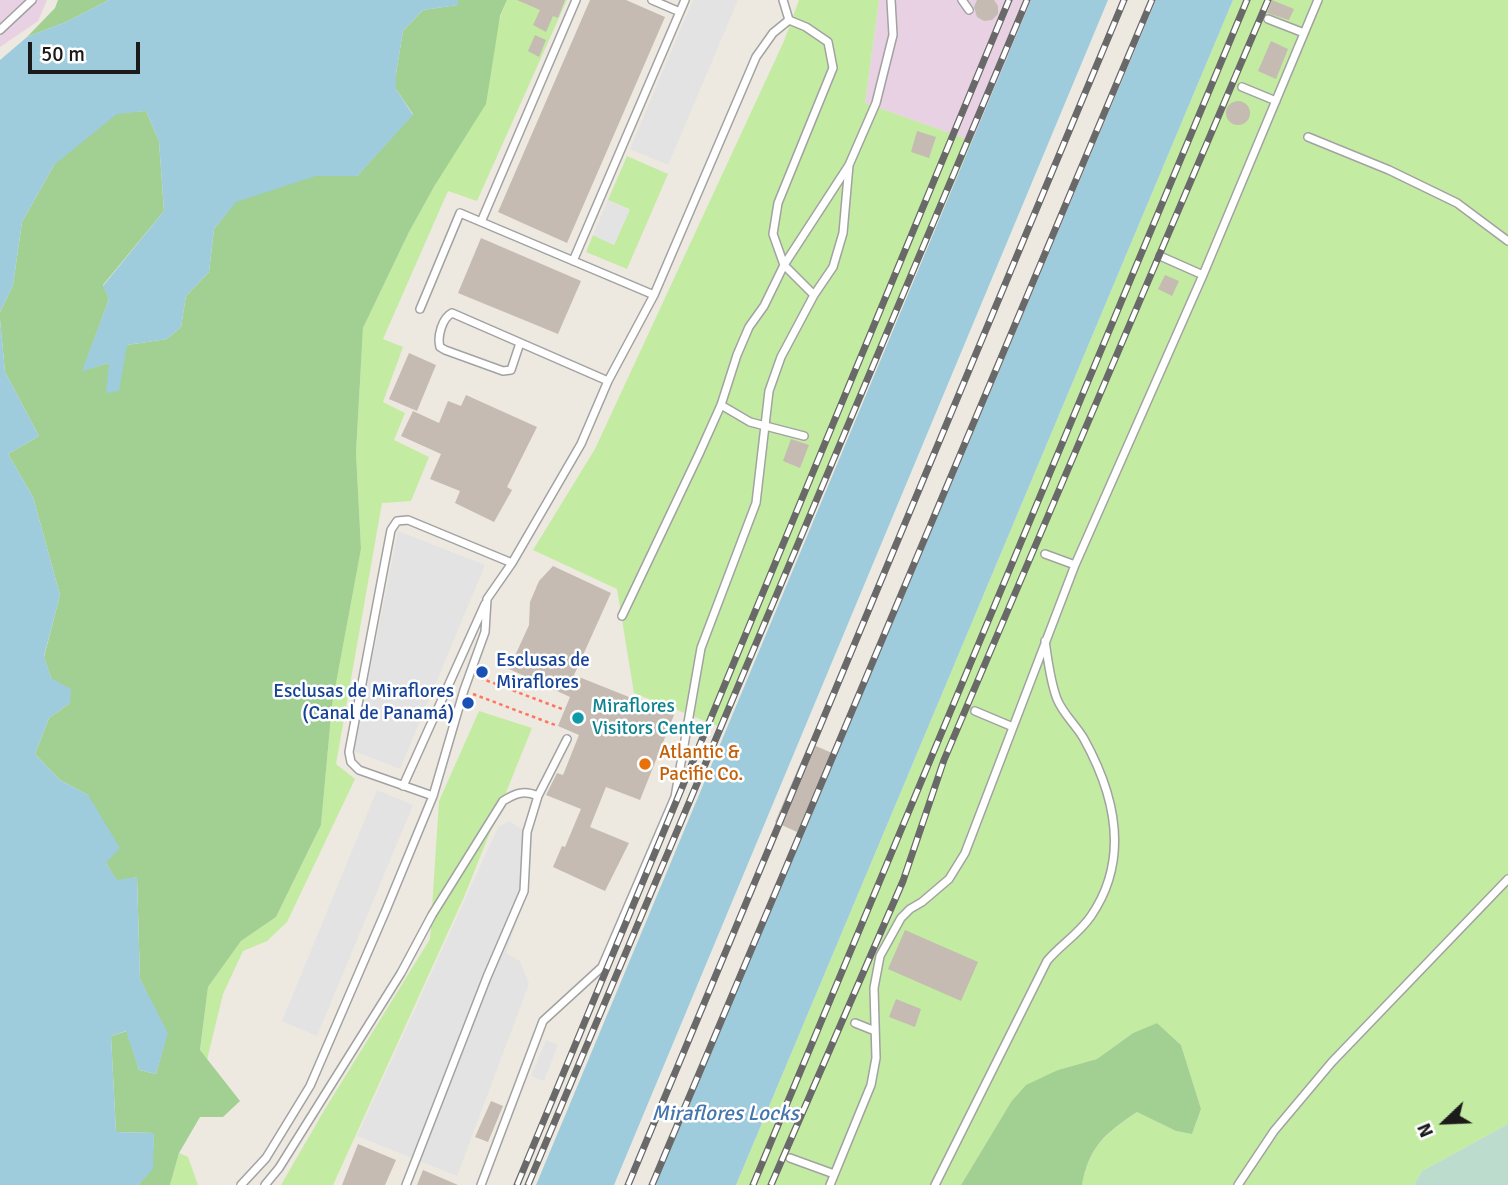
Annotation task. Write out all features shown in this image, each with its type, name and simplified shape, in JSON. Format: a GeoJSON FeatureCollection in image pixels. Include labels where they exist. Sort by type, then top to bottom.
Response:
{"type":"FeatureCollection","features":[{"type":"Feature","properties":{"kind":"lane"},"geometry":{"type":"LineString","coordinates":[[0,30],[32,0]]}},
{"type":"Feature","properties":{"kind":"lane"},"geometry":{"type":"LineString","coordinates":[[481,222],[576,0]]}},
{"type":"Feature","properties":{"kind":"lane"},"geometry":{"type":"LineString","coordinates":[[652,0],[680,12]]}},
{"type":"Feature","properties":{"kind":"lane"},"geometry":{"type":"LineString","coordinates":[[573,261],[685,0]]}},
{"type":"Feature","properties":{"kind":"lane"},"geometry":{"type":"LineString","coordinates":[[783,0],[789,20]]}},
{"type":"Feature","properties":{"kind":"lane"},"geometry":{"type":"LineString","coordinates":[[622,616],[721,405],[749,327],[764,306],[784,265],[849,165],[876,103],[893,35],[891,0]]}},
{"type":"Feature","properties":{"kind":"lane"},"geometry":{"type":"LineString","coordinates":[[962,0],[969,10]]}},
{"type":"Feature","properties":{"kind":"lane"},"geometry":{"type":"LineString","coordinates":[[830,1185],[871,1085],[876,1058],[874,988],[880,956],[901,918],[937,890],[958,866],[1075,565],[1203,275],[1318,0]]}},
{"type":"Feature","properties":{"kind":"lane"},"geometry":{"type":"LineString","coordinates":[[1268,19],[1304,33]]}},
{"type":"Feature","properties":{"kind":"lane"},"geometry":{"type":"LineString","coordinates":[[789,20],[806,27],[828,42],[833,68],[778,203],[773,234],[784,265],[814,295]]}},
{"type":"Feature","properties":{"kind":"lane"},"geometry":{"type":"LineString","coordinates":[[403,786],[487,599],[512,562],[580,444],[608,381],[654,295],[756,57],[773,33],[789,20]]}},
{"type":"Feature","properties":{"kind":"lane"},"geometry":{"type":"LineString","coordinates":[[1242,87],[1276,101]]}},
{"type":"Feature","properties":{"kind":"lane"},"geometry":{"type":"LineString","coordinates":[[1308,136],[1389,170],[1457,203],[1508,241]]}},
{"type":"Feature","properties":{"kind":"lane"},"geometry":{"type":"LineString","coordinates":[[481,1185],[543,1021],[602,967],[675,797],[701,648],[757,502],[769,391],[781,357],[814,295],[834,267],[844,233],[849,165]]}},
{"type":"Feature","properties":{"kind":"lane"},"geometry":{"type":"LineString","coordinates":[[421,309],[460,213],[654,295]]}},
{"type":"Feature","properties":{"kind":"lane"},"geometry":{"type":"LineString","coordinates":[[1160,256],[1203,275]]}},
{"type":"Feature","properties":{"kind":"lane"},"geometry":{"type":"LineString","coordinates":[[520,343],[511,370],[503,371],[445,350],[440,347],[439,341],[444,318],[452,313],[608,381]]}},
{"type":"Feature","properties":{"kind":"lane"},"geometry":{"type":"LineString","coordinates":[[721,405],[750,422],[804,436]]}},
{"type":"Feature","properties":{"kind":"lane"},"geometry":{"type":"LineString","coordinates":[[432,796],[359,770],[351,762],[349,752],[391,530],[397,521],[408,520],[512,562]]}},
{"type":"Feature","properties":{"kind":"lane"},"geometry":{"type":"LineString","coordinates":[[1045,554],[1075,565]]}},
{"type":"Feature","properties":{"kind":"lane"},"geometry":{"type":"LineString","coordinates":[[240,1185],[267,1157],[310,1086],[357,979],[432,796],[464,690],[485,632],[487,599]]}},
{"type":"Feature","properties":{"kind":"lane"},"geometry":{"type":"LineString","coordinates":[[935,1185],[1046,961],[1077,934],[1092,915],[1103,894],[1112,862],[1114,824],[1105,783],[1082,736],[1063,712],[1056,698],[1045,640]]}},
{"type":"Feature","properties":{"kind":"lane"},"geometry":{"type":"LineString","coordinates":[[975,711],[1013,727]]}},
{"type":"Feature","properties":{"kind":"lane"},"geometry":{"type":"LineString","coordinates":[[406,1185],[481,990],[524,891],[526,843],[538,796],[567,739]]}},
{"type":"Feature","properties":{"kind":"lane"},"geometry":{"type":"LineString","coordinates":[[265,1185],[279,1168],[401,973],[432,915],[503,801],[514,794],[528,791],[538,796]]}},
{"type":"Feature","properties":{"kind":"lane"},"geometry":{"type":"LineString","coordinates":[[1238,1185],[1273,1131],[1332,1062],[1508,879]]}},
{"type":"Feature","properties":{"kind":"lane"},"geometry":{"type":"LineString","coordinates":[[855,1023],[874,1031]]}},
{"type":"Feature","properties":{"kind":"lane"},"geometry":{"type":"LineString","coordinates":[[790,1158],[834,1174]]}},
{"type":"Feature","properties":{"kind":"path"},"geometry":{"type":"LineString","coordinates":[[470,674],[562,709]]}},
{"type":"Feature","properties":{"kind":"path"},"geometry":{"type":"LineString","coordinates":[[464,690],[555,725]]}},
{"type":"Feature","properties":{"kind":"shaded area"},"geometry":{"type":"Polygon","coordinates":[[[0,0],[47,0],[38,21],[0,47],[0,0]]]}},
{"type":"Feature","properties":{"kind":"shaded area"},"geometry":{"type":"Polygon","coordinates":[[[693,0],[738,0],[668,165],[630,149],[693,0]]]}},
{"type":"Feature","properties":{"kind":"shaded area"},"geometry":{"type":"Polygon","coordinates":[[[879,0],[1031,0],[972,141],[865,103],[879,0]]]}},
{"type":"Feature","properties":{"kind":"shaded area"},"geometry":{"type":"Polygon","coordinates":[[[608,200],[630,210],[614,245],[593,235],[608,200]]]}},
{"type":"Feature","properties":{"kind":"shaded area"},"geometry":{"type":"Polygon","coordinates":[[[398,531],[485,565],[400,769],[354,751],[398,531]]]}},
{"type":"Feature","properties":{"kind":"shaded area"},"geometry":{"type":"Polygon","coordinates":[[[377,790],[413,805],[317,1036],[282,1021],[377,790]]]}},
{"type":"Feature","properties":{"kind":"shaded area"},"geometry":{"type":"Polygon","coordinates":[[[509,821],[522,829],[527,892],[506,953],[520,961],[529,984],[457,1176],[357,1136],[498,827],[509,821]]]}},
{"type":"Feature","properties":{"kind":"shaded area"},"geometry":{"type":"Polygon","coordinates":[[[546,1040],[558,1045],[544,1081],[531,1076],[546,1040]]]}},
{"type":"Feature","properties":{"kind":"green space"},"geometry":{"type":"Polygon","coordinates":[[[58,0],[109,0],[66,22],[27,37],[55,8],[58,0]]]}},
{"type":"Feature","properties":{"kind":"green space"},"geometry":{"type":"Polygon","coordinates":[[[458,0],[507,0],[500,16],[486,104],[409,232],[363,328],[356,453],[361,549],[332,705],[321,825],[276,917],[241,941],[208,987],[200,1050],[240,1101],[223,1117],[200,1117],[179,1153],[170,1185],[138,1185],[152,1169],[154,1133],[116,1132],[111,1036],[127,1031],[139,1070],[156,1074],[167,1034],[140,979],[137,877],[117,881],[106,863],[88,795],[60,780],[35,754],[49,718],[70,703],[51,678],[44,657],[60,595],[33,497],[8,454],[39,436],[5,372],[0,319],[0,312],[13,285],[22,222],[54,165],[82,131],[117,113],[146,111],[159,141],[164,211],[103,285],[109,299],[83,370],[109,363],[127,345],[167,339],[181,327],[186,296],[209,272],[214,229],[236,201],[316,175],[357,176],[413,114],[396,89],[403,31],[423,10],[457,5],[458,0]]]}},
{"type":"Feature","properties":{"kind":"green space"},"geometry":{"type":"Polygon","coordinates":[[[507,0],[567,0],[477,201],[448,191],[383,339],[403,347],[383,402],[405,413],[394,440],[429,457],[411,501],[382,503],[336,764],[355,779],[287,922],[267,941],[243,951],[223,994],[207,1060],[200,1051],[208,987],[241,941],[276,917],[321,825],[332,705],[361,549],[356,453],[363,328],[435,185],[507,0]]]}},
{"type":"Feature","properties":{"kind":"green space"},"geometry":{"type":"Polygon","coordinates":[[[799,0],[879,0],[865,103],[972,141],[720,727],[634,693],[617,589],[533,550],[595,449],[784,41],[799,0]]]}},
{"type":"Feature","properties":{"kind":"green space"},"geometry":{"type":"Polygon","coordinates":[[[1233,0],[1508,0],[1508,1124],[1422,1171],[1414,1185],[1082,1185],[1089,1160],[1100,1142],[1137,1112],[1176,1131],[1192,1134],[1201,1109],[1181,1045],[1157,1023],[1133,1033],[1097,1059],[1058,1070],[1011,1102],[961,1185],[736,1185],[1233,0]]]}},
{"type":"Feature","properties":{"kind":"green space"},"geometry":{"type":"Polygon","coordinates":[[[627,156],[668,174],[627,269],[586,252],[593,235],[614,245],[629,209],[608,200],[627,156]]]}},
{"type":"Feature","properties":{"kind":"green space"},"geometry":{"type":"Polygon","coordinates":[[[479,711],[532,728],[464,897],[333,1185],[281,1185],[430,939],[439,801],[479,711]]]}},
{"type":"Feature","properties":{"kind":"green space"},"geometry":{"type":"Polygon","coordinates":[[[1157,1023],[1181,1045],[1201,1109],[1192,1134],[1176,1131],[1137,1112],[1108,1134],[1094,1150],[1082,1185],[961,1185],[1011,1102],[1026,1085],[1058,1070],[1097,1059],[1133,1033],[1157,1023]]]}},
{"type":"Feature","properties":{"kind":"green space"},"geometry":{"type":"Polygon","coordinates":[[[1508,1124],[1508,1185],[1414,1185],[1422,1171],[1508,1124]]]}},
{"type":"Feature","properties":{"kind":"green space"},"geometry":{"type":"Polygon","coordinates":[[[179,1153],[188,1157],[198,1185],[170,1185],[179,1153]]]}},
{"type":"Feature","properties":{"kind":"water"},"geometry":{"type":"Polygon","coordinates":[[[109,0],[458,0],[458,5],[423,10],[403,31],[396,89],[413,115],[357,176],[316,176],[236,202],[214,229],[209,272],[186,296],[181,327],[167,339],[127,345],[119,391],[106,393],[109,363],[82,371],[109,299],[103,286],[164,211],[159,141],[146,111],[117,114],[54,165],[22,222],[13,285],[0,312],[0,60],[27,37],[66,22],[109,0]]]}},
{"type":"Feature","properties":{"kind":"water","name":"Miraflores Locks"},"geometry":{"type":"Polygon","coordinates":[[[1031,0],[1108,0],[614,1185],[536,1185],[1031,0]]]}},
{"type":"Feature","properties":{"kind":"water","name":"Miraflores Locks"},"geometry":{"type":"Polygon","coordinates":[[[1156,0],[1233,0],[736,1185],[655,1185],[1156,0]]]}},
{"type":"Feature","properties":{"kind":"water"},"geometry":{"type":"Polygon","coordinates":[[[0,319],[5,372],[39,436],[8,454],[33,497],[60,595],[44,656],[51,678],[71,689],[70,703],[49,718],[35,754],[60,780],[88,795],[120,848],[106,863],[117,880],[137,877],[140,979],[168,1033],[156,1074],[139,1070],[126,1031],[111,1036],[116,1132],[154,1133],[153,1169],[138,1185],[0,1185],[0,319]]]}},
{"type":"Feature","properties":{"kind":"building"},"geometry":{"type":"Polygon","coordinates":[[[517,0],[565,0],[558,18],[553,16],[546,32],[533,25],[540,10],[517,0]]]}},
{"type":"Feature","properties":{"kind":"building"},"geometry":{"type":"Polygon","coordinates":[[[590,0],[626,0],[665,17],[567,243],[498,212],[590,0]]]}},
{"type":"Feature","properties":{"kind":"building"},"geometry":{"type":"Polygon","coordinates":[[[977,0],[994,0],[998,6],[998,14],[992,20],[984,21],[977,17],[974,7],[977,0]]]}},
{"type":"Feature","properties":{"kind":"building"},"geometry":{"type":"Polygon","coordinates":[[[1272,0],[1294,9],[1289,20],[1267,13],[1272,0]]]}},
{"type":"Feature","properties":{"kind":"building"},"geometry":{"type":"Polygon","coordinates":[[[535,35],[546,40],[539,57],[528,51],[535,35]]]}},
{"type":"Feature","properties":{"kind":"building"},"geometry":{"type":"Polygon","coordinates":[[[1271,41],[1288,49],[1276,79],[1258,71],[1271,41]]]}},
{"type":"Feature","properties":{"kind":"building"},"geometry":{"type":"Polygon","coordinates":[[[1238,101],[1249,108],[1250,113],[1243,124],[1238,125],[1227,118],[1226,113],[1233,102],[1238,101]]]}},
{"type":"Feature","properties":{"kind":"building"},"geometry":{"type":"Polygon","coordinates":[[[917,131],[936,137],[929,158],[911,152],[917,131]]]}},
{"type":"Feature","properties":{"kind":"building"},"geometry":{"type":"Polygon","coordinates":[[[481,238],[581,281],[558,334],[458,293],[481,238]]]}},
{"type":"Feature","properties":{"kind":"building"},"geometry":{"type":"Polygon","coordinates":[[[1165,275],[1179,281],[1172,296],[1158,289],[1165,275]]]}},
{"type":"Feature","properties":{"kind":"building"},"geometry":{"type":"Polygon","coordinates":[[[409,353],[436,365],[417,411],[389,399],[409,353]]]}},
{"type":"Feature","properties":{"kind":"building"},"geometry":{"type":"Polygon","coordinates":[[[466,395],[537,427],[507,487],[512,490],[494,522],[455,503],[460,491],[430,479],[441,454],[401,436],[413,411],[439,423],[448,401],[461,406],[466,395]]]}},
{"type":"Feature","properties":{"kind":"building"},"geometry":{"type":"Polygon","coordinates":[[[791,439],[809,445],[800,468],[783,461],[791,439]]]}},
{"type":"Feature","properties":{"kind":"building"},"geometry":{"type":"Polygon","coordinates":[[[553,566],[611,593],[574,675],[674,715],[640,800],[606,787],[590,827],[629,843],[605,891],[553,867],[562,846],[565,847],[581,809],[546,795],[557,773],[563,775],[579,735],[558,726],[570,697],[509,669],[529,625],[530,602],[539,581],[553,566]]]}},
{"type":"Feature","properties":{"kind":"building"},"geometry":{"type":"Polygon","coordinates":[[[809,743],[832,753],[797,832],[775,822],[809,743]]]}},
{"type":"Feature","properties":{"kind":"building"},"geometry":{"type":"Polygon","coordinates":[[[905,930],[978,962],[961,1001],[888,969],[905,930]]]}},
{"type":"Feature","properties":{"kind":"building"},"geometry":{"type":"Polygon","coordinates":[[[896,999],[921,1009],[915,1027],[889,1017],[896,999]]]}},
{"type":"Feature","properties":{"kind":"building"},"geometry":{"type":"Polygon","coordinates":[[[491,1101],[503,1106],[488,1142],[475,1137],[491,1101]]]}},
{"type":"Feature","properties":{"kind":"building"},"geometry":{"type":"Polygon","coordinates":[[[358,1144],[396,1160],[385,1185],[342,1185],[358,1144]]]}},
{"type":"Feature","properties":{"kind":"building"},"geometry":{"type":"Polygon","coordinates":[[[423,1170],[458,1185],[417,1185],[423,1170]]]}},
{"type":"Feature","properties":{"kind":"railway"},"geometry":{"type":"LineString","coordinates":[[517,1185],[1009,0]]}},
{"type":"Feature","properties":{"kind":"railway"},"geometry":{"type":"LineString","coordinates":[[528,1185],[1027,0]]}},
{"type":"Feature","properties":{"kind":"railway"},"geometry":{"type":"LineString","coordinates":[[628,1185],[1124,0]]}},
{"type":"Feature","properties":{"kind":"railway"},"geometry":{"type":"LineString","coordinates":[[652,1185],[1152,0]]}},
{"type":"Feature","properties":{"kind":"railway"},"geometry":{"type":"LineString","coordinates":[[753,1185],[1247,0]]}},
{"type":"Feature","properties":{"kind":"railway"},"geometry":{"type":"LineString","coordinates":[[771,1185],[903,881],[944,760],[1268,0]]}},
{"type":"Feature","properties":{"kind":"place","name":"Esclusas de Miraflores"},"geometry":{"type":"Point","coordinates":[482,672]}},
{"type":"Feature","properties":{"kind":"place","name":"Esclusas de Miraflores (Canal de Panamá)"},"geometry":{"type":"Point","coordinates":[468,703]}},
{"type":"Feature","properties":{"kind":"place","name":"Miraflores Visitors Center"},"geometry":{"type":"Point","coordinates":[578,718]}},
{"type":"Feature","properties":{"kind":"place","name":"Atlantic & Pacific Co."},"geometry":{"type":"Point","coordinates":[645,764]}}]}
